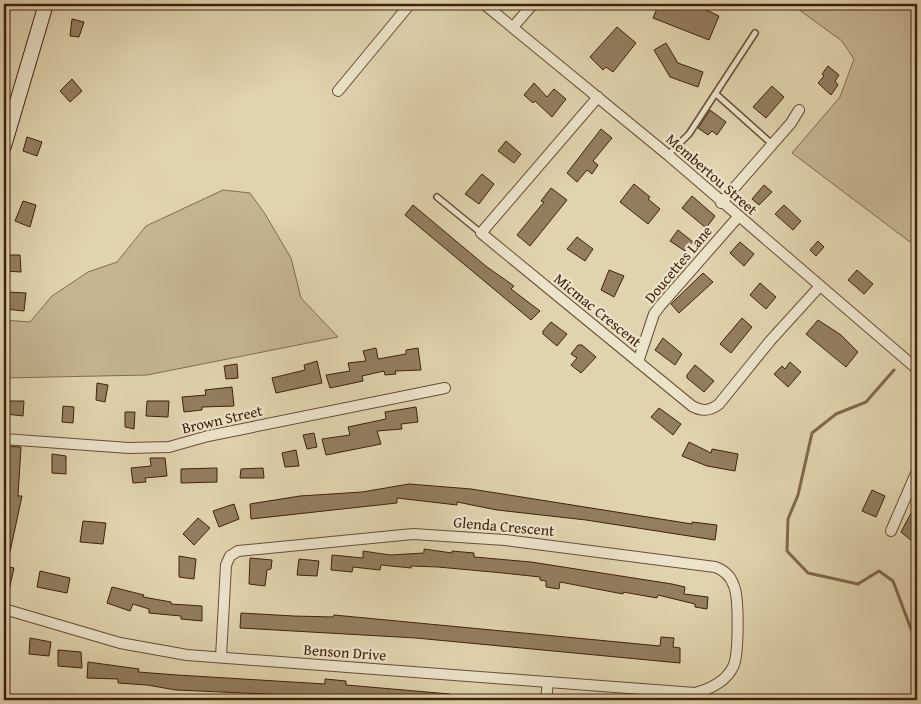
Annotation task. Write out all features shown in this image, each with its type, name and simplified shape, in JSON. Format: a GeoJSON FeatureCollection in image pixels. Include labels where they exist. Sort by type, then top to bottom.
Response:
{"type":"FeatureCollection","features":[{"type":"Feature","properties":{"kind":"main road"},"geometry":{"type":"LineString","coordinates":[[4,146],[44,5]]}},
{"type":"Feature","properties":{"kind":"street"},"geometry":{"type":"LineString","coordinates":[[338,91],[410,4]]}},
{"type":"Feature","properties":{"kind":"street","name":"Membertou Street"},"geometry":{"type":"LineString","coordinates":[[484,4],[668,155],[721,203],[917,369]]}},
{"type":"Feature","properties":{"kind":"street"},"geometry":{"type":"LineString","coordinates":[[513,27],[533,4]]}},
{"type":"Feature","properties":{"kind":"street"},"geometry":{"type":"LineString","coordinates":[[481,233],[598,97]]}},
{"type":"Feature","properties":{"kind":"street"},"geometry":{"type":"LineString","coordinates":[[721,203],[791,123],[799,110]]}},
{"type":"Feature","properties":{"kind":"street","name":"Doucettes Lane"},"geometry":{"type":"LineString","coordinates":[[638,362],[654,314],[738,217]]}},
{"type":"Feature","properties":{"kind":"street","name":"Micmac Crescent"},"geometry":{"type":"LineString","coordinates":[[481,233],[692,406],[701,410],[710,410],[719,404],[770,341],[820,286]]}},
{"type":"Feature","properties":{"kind":"street","name":"Brown Street"},"geometry":{"type":"LineString","coordinates":[[4,439],[129,448],[169,447],[208,436],[444,388]]}},
{"type":"Feature","properties":{"kind":"street"},"geometry":{"type":"LineString","coordinates":[[891,531],[917,471]]}},
{"type":"Feature","properties":{"kind":"street","name":"Glenda Crescent"},"geometry":{"type":"LineString","coordinates":[[221,657],[226,565],[230,556],[235,552],[400,534],[494,539],[711,566],[723,570],[732,581],[736,594],[735,663],[727,675],[715,685],[703,691],[688,693]]}},
{"type":"Feature","properties":{"kind":"street","name":"Benson Drive"},"geometry":{"type":"LineString","coordinates":[[4,609],[136,646],[186,655],[688,693]]}},
{"type":"Feature","properties":{"kind":"street"},"geometry":{"type":"LineString","coordinates":[[546,700],[548,682]]}},
{"type":"Feature","properties":{"kind":"lane"},"geometry":{"type":"LineString","coordinates":[[668,155],[689,134],[755,33]]}},
{"type":"Feature","properties":{"kind":"lane"},"geometry":{"type":"LineString","coordinates":[[716,94],[773,144]]}},
{"type":"Feature","properties":{"kind":"lane"},"geometry":{"type":"LineString","coordinates":[[437,197],[481,233]]}},
{"type":"Feature","properties":{"kind":"shaded area"},"geometry":{"type":"Polygon","coordinates":[[[791,4],[917,4],[917,231],[910,242],[792,153],[840,97],[854,59],[842,41],[791,4]]]}},
{"type":"Feature","properties":{"kind":"shaded area"},"geometry":{"type":"Polygon","coordinates":[[[223,190],[250,193],[291,258],[301,298],[338,337],[147,375],[4,378],[4,320],[30,322],[52,296],[88,272],[117,262],[146,226],[223,190]]]}},
{"type":"Feature","properties":{"kind":"building"},"geometry":{"type":"Polygon","coordinates":[[[659,4],[694,4],[719,16],[709,40],[653,18],[659,4]]]}},
{"type":"Feature","properties":{"kind":"building"},"geometry":{"type":"Polygon","coordinates":[[[72,19],[84,22],[79,37],[70,36],[72,19]]]}},
{"type":"Feature","properties":{"kind":"building"},"geometry":{"type":"Polygon","coordinates":[[[617,27],[636,43],[613,72],[606,67],[603,70],[590,57],[617,27]]]}},
{"type":"Feature","properties":{"kind":"building"},"geometry":{"type":"Polygon","coordinates":[[[666,43],[678,63],[703,72],[698,87],[670,77],[654,50],[666,43]]]}},
{"type":"Feature","properties":{"kind":"building"},"geometry":{"type":"Polygon","coordinates":[[[828,66],[839,75],[835,81],[838,85],[831,95],[818,83],[824,76],[822,74],[828,66]]]}},
{"type":"Feature","properties":{"kind":"building"},"geometry":{"type":"Polygon","coordinates":[[[72,79],[82,91],[70,102],[60,91],[72,79]]]}},
{"type":"Feature","properties":{"kind":"building"},"geometry":{"type":"Polygon","coordinates":[[[534,83],[547,97],[554,89],[566,99],[552,117],[535,101],[533,103],[524,95],[534,83]]]}},
{"type":"Feature","properties":{"kind":"building"},"geometry":{"type":"Polygon","coordinates":[[[772,86],[784,97],[766,118],[753,107],[772,86]]]}},
{"type":"Feature","properties":{"kind":"building"},"geometry":{"type":"Polygon","coordinates":[[[710,110],[726,122],[717,135],[712,131],[708,135],[698,128],[710,110]]]}},
{"type":"Feature","properties":{"kind":"building"},"geometry":{"type":"Polygon","coordinates":[[[601,129],[612,138],[593,161],[598,165],[592,174],[587,170],[577,182],[567,173],[601,129]]]}},
{"type":"Feature","properties":{"kind":"building"},"geometry":{"type":"Polygon","coordinates":[[[27,137],[42,142],[37,156],[23,151],[27,137]]]}},
{"type":"Feature","properties":{"kind":"building"},"geometry":{"type":"Polygon","coordinates":[[[506,141],[521,154],[514,163],[498,151],[506,141]]]}},
{"type":"Feature","properties":{"kind":"building"},"geometry":{"type":"Polygon","coordinates":[[[482,174],[494,184],[479,204],[465,194],[482,174]]]}},
{"type":"Feature","properties":{"kind":"building"},"geometry":{"type":"Polygon","coordinates":[[[634,184],[650,197],[648,199],[660,209],[648,224],[620,202],[634,184]]]}},
{"type":"Feature","properties":{"kind":"building"},"geometry":{"type":"Polygon","coordinates":[[[764,185],[772,192],[759,205],[752,199],[764,185]]]}},
{"type":"Feature","properties":{"kind":"building"},"geometry":{"type":"Polygon","coordinates":[[[551,188],[567,200],[530,246],[517,235],[544,202],[541,201],[551,188]]]}},
{"type":"Feature","properties":{"kind":"building"},"geometry":{"type":"Polygon","coordinates":[[[692,196],[715,216],[706,228],[682,208],[692,196]]]}},
{"type":"Feature","properties":{"kind":"building"},"geometry":{"type":"Polygon","coordinates":[[[23,201],[36,205],[30,227],[15,221],[23,201]]]}},
{"type":"Feature","properties":{"kind":"building"},"geometry":{"type":"Polygon","coordinates":[[[413,205],[487,267],[514,286],[511,289],[540,311],[531,320],[405,215],[413,205]]]}},
{"type":"Feature","properties":{"kind":"building"},"geometry":{"type":"Polygon","coordinates":[[[784,205],[801,221],[793,230],[775,214],[784,205]]]}},
{"type":"Feature","properties":{"kind":"building"},"geometry":{"type":"Polygon","coordinates":[[[678,230],[693,242],[685,251],[670,241],[678,230]]]}},
{"type":"Feature","properties":{"kind":"building"},"geometry":{"type":"Polygon","coordinates":[[[577,237],[593,249],[585,261],[567,249],[577,237]]]}},
{"type":"Feature","properties":{"kind":"building"},"geometry":{"type":"Polygon","coordinates":[[[818,241],[824,247],[816,256],[810,250],[818,241]]]}},
{"type":"Feature","properties":{"kind":"building"},"geometry":{"type":"Polygon","coordinates":[[[740,242],[754,254],[744,266],[730,253],[740,242]]]}},
{"type":"Feature","properties":{"kind":"building"},"geometry":{"type":"Polygon","coordinates":[[[4,255],[20,255],[21,272],[4,271],[4,255]]]}},
{"type":"Feature","properties":{"kind":"building"},"geometry":{"type":"Polygon","coordinates":[[[609,270],[624,276],[614,297],[601,290],[609,270]]]}},
{"type":"Feature","properties":{"kind":"building"},"geometry":{"type":"Polygon","coordinates":[[[857,270],[873,284],[864,294],[848,280],[857,270]]]}},
{"type":"Feature","properties":{"kind":"building"},"geometry":{"type":"Polygon","coordinates":[[[703,273],[713,282],[679,313],[671,304],[703,273]]]}},
{"type":"Feature","properties":{"kind":"building"},"geometry":{"type":"Polygon","coordinates":[[[760,283],[776,297],[766,309],[750,295],[760,283]]]}},
{"type":"Feature","properties":{"kind":"building"},"geometry":{"type":"Polygon","coordinates":[[[6,292],[26,293],[24,311],[5,309],[6,292]]]}},
{"type":"Feature","properties":{"kind":"building"},"geometry":{"type":"Polygon","coordinates":[[[742,318],[752,327],[731,353],[720,344],[742,318]]]}},
{"type":"Feature","properties":{"kind":"building"},"geometry":{"type":"Polygon","coordinates":[[[818,320],[841,335],[858,352],[846,367],[806,334],[818,320]]]}},
{"type":"Feature","properties":{"kind":"building"},"geometry":{"type":"Polygon","coordinates":[[[551,322],[567,334],[557,346],[543,334],[543,331],[551,322]]]}},
{"type":"Feature","properties":{"kind":"building"},"geometry":{"type":"Polygon","coordinates":[[[663,338],[682,354],[675,365],[655,350],[663,338]]]}},
{"type":"Feature","properties":{"kind":"building"},"geometry":{"type":"Polygon","coordinates":[[[578,345],[582,345],[596,357],[581,373],[571,365],[577,358],[571,354],[578,345]]]}},
{"type":"Feature","properties":{"kind":"building"},"geometry":{"type":"Polygon","coordinates":[[[376,348],[378,359],[406,354],[406,350],[418,348],[421,370],[395,371],[396,374],[385,375],[384,371],[362,376],[363,381],[330,388],[326,375],[350,371],[348,363],[366,361],[363,351],[376,348]]]}},
{"type":"Feature","properties":{"kind":"building"},"geometry":{"type":"Polygon","coordinates":[[[317,361],[322,383],[276,393],[272,378],[305,370],[304,365],[317,361]]]}},
{"type":"Feature","properties":{"kind":"building"},"geometry":{"type":"Polygon","coordinates":[[[790,362],[801,372],[788,387],[774,374],[782,366],[785,369],[790,362]]]}},
{"type":"Feature","properties":{"kind":"building"},"geometry":{"type":"Polygon","coordinates":[[[237,364],[238,378],[226,379],[224,366],[237,364]]]}},
{"type":"Feature","properties":{"kind":"building"},"geometry":{"type":"Polygon","coordinates":[[[695,365],[714,381],[704,392],[687,378],[687,375],[695,365]]]}},
{"type":"Feature","properties":{"kind":"building"},"geometry":{"type":"Polygon","coordinates":[[[97,383],[108,385],[105,402],[96,400],[97,383]]]}},
{"type":"Feature","properties":{"kind":"building"},"geometry":{"type":"Polygon","coordinates":[[[232,387],[234,406],[202,407],[202,410],[184,412],[182,397],[206,395],[205,390],[232,387]]]}},
{"type":"Feature","properties":{"kind":"building"},"geometry":{"type":"Polygon","coordinates":[[[6,401],[24,401],[23,416],[6,414],[6,401]]]}},
{"type":"Feature","properties":{"kind":"building"},"geometry":{"type":"Polygon","coordinates":[[[147,401],[169,401],[168,417],[146,416],[147,401]]]}},
{"type":"Feature","properties":{"kind":"building"},"geometry":{"type":"Polygon","coordinates":[[[63,406],[74,407],[73,423],[62,422],[63,406]]]}},
{"type":"Feature","properties":{"kind":"building"},"geometry":{"type":"Polygon","coordinates":[[[416,407],[418,422],[401,424],[402,429],[377,431],[381,444],[326,455],[322,439],[350,435],[348,427],[386,419],[385,412],[416,407]]]}},
{"type":"Feature","properties":{"kind":"building"},"geometry":{"type":"Polygon","coordinates":[[[659,408],[681,424],[673,435],[651,417],[659,408]]]}},
{"type":"Feature","properties":{"kind":"building"},"geometry":{"type":"Polygon","coordinates":[[[125,412],[135,412],[134,429],[125,427],[125,412]]]}},
{"type":"Feature","properties":{"kind":"building"},"geometry":{"type":"Polygon","coordinates":[[[314,433],[317,447],[307,449],[303,435],[314,433]]]}},
{"type":"Feature","properties":{"kind":"building"},"geometry":{"type":"Polygon","coordinates":[[[689,442],[711,453],[712,449],[738,454],[735,471],[707,466],[682,456],[689,442]]]}},
{"type":"Feature","properties":{"kind":"building"},"geometry":{"type":"Polygon","coordinates":[[[4,446],[21,447],[18,496],[22,496],[8,561],[4,561],[4,529],[7,507],[4,507],[6,489],[4,489],[4,446]]]}},
{"type":"Feature","properties":{"kind":"building"},"geometry":{"type":"Polygon","coordinates":[[[296,450],[299,466],[285,467],[282,453],[296,450]]]}},
{"type":"Feature","properties":{"kind":"building"},"geometry":{"type":"Polygon","coordinates":[[[52,454],[66,456],[66,474],[52,473],[52,454]]]}},
{"type":"Feature","properties":{"kind":"building"},"geometry":{"type":"Polygon","coordinates":[[[150,458],[165,458],[167,476],[145,478],[146,482],[133,483],[131,468],[151,466],[150,458]]]}},
{"type":"Feature","properties":{"kind":"building"},"geometry":{"type":"Polygon","coordinates":[[[217,468],[217,482],[181,483],[181,469],[217,468]]]}},
{"type":"Feature","properties":{"kind":"building"},"geometry":{"type":"Polygon","coordinates":[[[263,468],[264,478],[240,478],[241,469],[263,468]]]}},
{"type":"Feature","properties":{"kind":"building"},"geometry":{"type":"Polygon","coordinates":[[[409,484],[471,489],[692,524],[692,522],[717,525],[715,540],[586,520],[497,510],[457,502],[457,505],[397,498],[397,503],[251,519],[250,504],[300,496],[362,492],[409,484]]]}},
{"type":"Feature","properties":{"kind":"building"},"geometry":{"type":"Polygon","coordinates":[[[872,490],[885,496],[876,517],[862,511],[872,490]]]}},
{"type":"Feature","properties":{"kind":"building"},"geometry":{"type":"Polygon","coordinates":[[[917,502],[917,536],[913,542],[901,532],[917,502]]]}},
{"type":"Feature","properties":{"kind":"building"},"geometry":{"type":"Polygon","coordinates":[[[234,504],[239,519],[219,527],[213,511],[234,504]]]}},
{"type":"Feature","properties":{"kind":"building"},"geometry":{"type":"Polygon","coordinates":[[[198,518],[210,528],[194,545],[183,534],[198,518]]]}},
{"type":"Feature","properties":{"kind":"building"},"geometry":{"type":"Polygon","coordinates":[[[83,521],[106,523],[103,544],[80,542],[83,521]]]}},
{"type":"Feature","properties":{"kind":"building"},"geometry":{"type":"Polygon","coordinates":[[[424,549],[452,553],[452,551],[474,553],[474,557],[531,562],[672,584],[685,587],[684,594],[708,597],[707,609],[695,607],[695,604],[658,595],[657,598],[623,592],[623,594],[560,582],[559,589],[546,587],[546,581],[540,580],[540,577],[503,573],[438,567],[411,566],[411,568],[381,565],[380,570],[353,567],[352,572],[331,570],[332,555],[363,558],[363,551],[390,555],[424,553],[424,549]]]}},
{"type":"Feature","properties":{"kind":"building"},"geometry":{"type":"Polygon","coordinates":[[[179,556],[196,559],[194,579],[179,577],[179,556]]]}},
{"type":"Feature","properties":{"kind":"building"},"geometry":{"type":"Polygon","coordinates":[[[250,558],[272,560],[271,569],[267,570],[265,586],[249,584],[250,558]]]}},
{"type":"Feature","properties":{"kind":"building"},"geometry":{"type":"Polygon","coordinates":[[[299,559],[319,561],[317,576],[297,575],[299,559]]]}},
{"type":"Feature","properties":{"kind":"building"},"geometry":{"type":"Polygon","coordinates":[[[4,566],[14,568],[7,599],[4,599],[4,566]]]}},
{"type":"Feature","properties":{"kind":"building"},"geometry":{"type":"Polygon","coordinates":[[[40,571],[70,578],[67,593],[37,587],[40,571]]]}},
{"type":"Feature","properties":{"kind":"building"},"geometry":{"type":"Polygon","coordinates":[[[112,587],[144,595],[143,597],[171,602],[171,604],[202,606],[202,621],[181,619],[181,616],[149,613],[149,609],[133,604],[130,611],[107,603],[112,587]]]}},
{"type":"Feature","properties":{"kind":"building"},"geometry":{"type":"Polygon","coordinates":[[[241,613],[333,617],[334,615],[660,646],[661,637],[674,638],[673,647],[680,648],[680,663],[416,638],[240,628],[241,613]]]}},
{"type":"Feature","properties":{"kind":"building"},"geometry":{"type":"Polygon","coordinates":[[[30,638],[51,642],[49,656],[29,654],[30,638]]]}},
{"type":"Feature","properties":{"kind":"building"},"geometry":{"type":"Polygon","coordinates":[[[58,650],[81,652],[82,668],[58,666],[58,650]]]}},
{"type":"Feature","properties":{"kind":"building"},"geometry":{"type":"Polygon","coordinates":[[[88,662],[139,669],[138,672],[325,684],[325,679],[346,681],[346,685],[450,694],[449,700],[289,700],[289,695],[176,690],[118,683],[118,679],[87,678],[88,662]]]}},
{"type":"Feature","properties":{"kind":"waterway"},"geometry":{"type":"LineString","coordinates":[[894,370],[866,402],[836,414],[812,433],[798,495],[788,519],[787,551],[808,573],[858,584],[879,571],[893,581],[917,645]]}}]}
